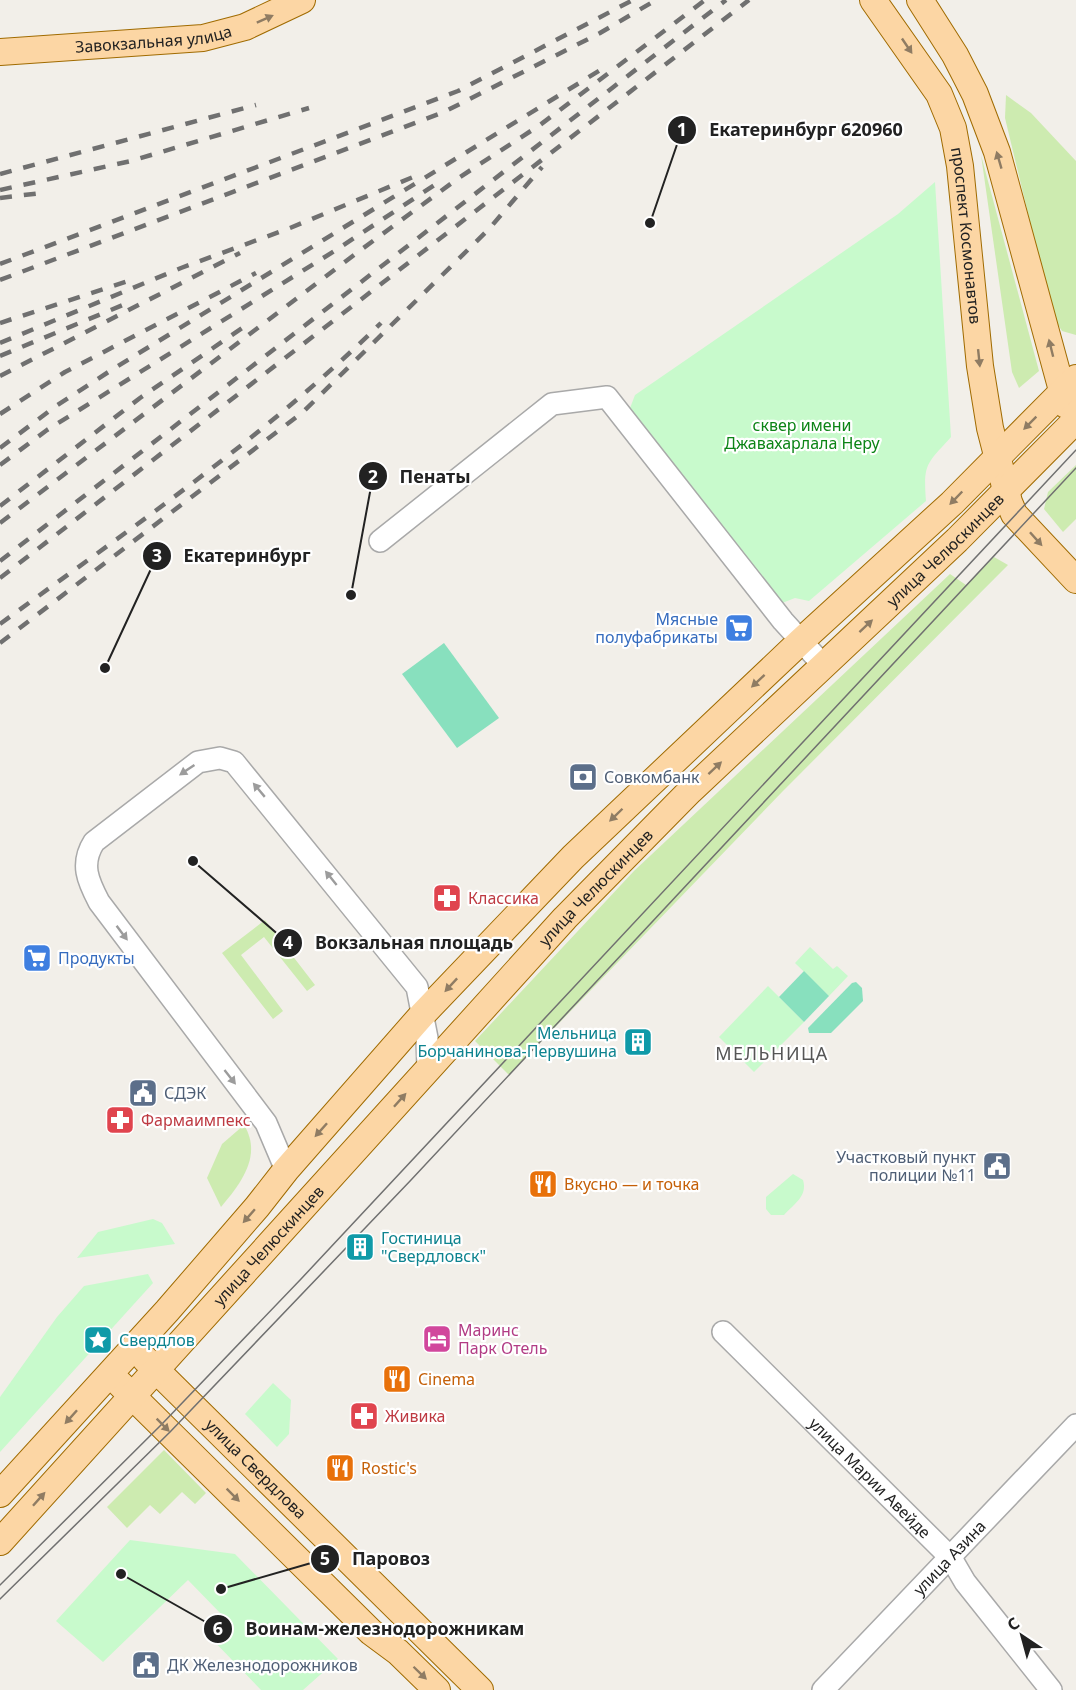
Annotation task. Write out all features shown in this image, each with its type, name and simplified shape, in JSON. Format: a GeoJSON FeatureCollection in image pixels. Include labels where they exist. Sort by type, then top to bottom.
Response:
{"type":"FeatureCollection","features":[{"type":"Feature","properties":{"kind":"main road","name":"Завокзальная улица"},"geometry":{"type":"LineString","coordinates":[[0,52],[203,38],[245,27],[302,0]]}},
{"type":"Feature","properties":{"kind":"main road","name":"проспект Космонавтов"},"geometry":{"type":"LineString","coordinates":[[873,0],[925,72],[945,105],[953,128],[960,166],[980,366],[997,456],[1014,514],[1076,580]]}},
{"type":"Feature","properties":{"kind":"main road"},"geometry":{"type":"LineString","coordinates":[[920,0],[955,55],[975,94],[997,152],[1069,384],[1073,422]]}},
{"type":"Feature","properties":{"kind":"main road","name":"улица Челюскинцев"},"geometry":{"type":"LineString","coordinates":[[0,1494],[134,1348],[257,1207],[286,1170],[422,1016],[573,857],[801,641],[952,503],[1069,384]]}},
{"type":"Feature","properties":{"kind":"main road","name":"улица Челюскинцев"},"geometry":{"type":"LineString","coordinates":[[0,1542],[565,918],[690,791],[824,666],[1073,422]]}},
{"type":"Feature","properties":{"kind":"main road","name":"улица Свердлова"},"geometry":{"type":"LineString","coordinates":[[134,1348],[480,1690]]}},
{"type":"Feature","properties":{"kind":"main road","name":"улица Свердлова"},"geometry":{"type":"LineString","coordinates":[[110,1374],[371,1632],[398,1652],[437,1690]]}},
{"type":"Feature","properties":{"kind":"street"},"geometry":{"type":"LineString","coordinates":[[380,541],[552,405],[606,397],[801,641],[824,666]]}},
{"type":"Feature","properties":{"kind":"street"},"geometry":{"type":"LineString","coordinates":[[286,1170],[266,1123],[99,902],[86,870],[86,858],[94,842],[198,762],[220,758],[234,762],[417,987],[427,1038],[428,1068]]}},
{"type":"Feature","properties":{"kind":"street","name":"улица Марии Авейде"},"geometry":{"type":"LineString","coordinates":[[723,1332],[951,1558],[965,1582],[1051,1690]]}},
{"type":"Feature","properties":{"kind":"street","name":"улица Азина"},"geometry":{"type":"LineString","coordinates":[[823,1690],[1076,1425]]}},
{"type":"Feature","properties":{"kind":"green space"},"geometry":{"type":"Polygon","coordinates":[[[1006,95],[1031,113],[1076,161],[1076,335],[1062,331],[1053,317],[1005,118],[1006,95]]]}},
{"type":"Feature","properties":{"kind":"green space"},"geometry":{"type":"Polygon","coordinates":[[[981,155],[1039,371],[1019,388],[1012,372],[981,155]]]}},
{"type":"Feature","properties":{"kind":"green space","name":"сквер имени Джавахарлала Неру"},"geometry":{"type":"Polygon","coordinates":[[[935,182],[951,437],[928,465],[925,479],[926,501],[809,601],[795,598],[777,605],[627,416],[635,395],[898,214],[935,182]]]}},
{"type":"Feature","properties":{"kind":"green space"},"geometry":{"type":"Polygon","coordinates":[[[1076,465],[1076,519],[1063,532],[1044,509],[1048,492],[1076,465]]]}},
{"type":"Feature","properties":{"kind":"green space"},"geometry":{"type":"Polygon","coordinates":[[[994,557],[1008,565],[782,792],[509,1075],[475,1041],[634,871],[950,574],[966,585],[994,557]]]}},
{"type":"Feature","properties":{"kind":"green space"},"geometry":{"type":"Polygon","coordinates":[[[444,643],[499,718],[457,748],[402,674],[444,643]]]}},
{"type":"Feature","properties":{"kind":"green space"},"geometry":{"type":"Polygon","coordinates":[[[265,920],[315,985],[307,991],[264,937],[241,955],[283,1011],[273,1019],[222,953],[265,920]]]}},
{"type":"Feature","properties":{"kind":"green space"},"geometry":{"type":"Polygon","coordinates":[[[810,947],[833,969],[837,966],[848,976],[829,996],[795,963],[810,947]]]}},
{"type":"Feature","properties":{"kind":"green space"},"geometry":{"type":"Polygon","coordinates":[[[804,971],[829,996],[804,1022],[779,997],[804,971]]]}},
{"type":"Feature","properties":{"kind":"green space"},"geometry":{"type":"Polygon","coordinates":[[[856,982],[862,988],[863,1001],[831,1033],[809,1033],[808,1028],[852,983],[856,982]]]}},
{"type":"Feature","properties":{"kind":"green space"},"geometry":{"type":"Polygon","coordinates":[[[768,986],[804,1022],[754,1072],[719,1037],[768,986]]]}},
{"type":"Feature","properties":{"kind":"green space"},"geometry":{"type":"Polygon","coordinates":[[[244,1125],[249,1136],[250,1159],[242,1179],[221,1207],[207,1178],[222,1144],[244,1125]]]}},
{"type":"Feature","properties":{"kind":"green space"},"geometry":{"type":"Polygon","coordinates":[[[793,1174],[803,1180],[802,1195],[784,1215],[771,1215],[766,1209],[766,1197],[793,1174]]]}},
{"type":"Feature","properties":{"kind":"green space"},"geometry":{"type":"Polygon","coordinates":[[[153,1219],[162,1223],[175,1244],[77,1258],[98,1232],[153,1219]]]}},
{"type":"Feature","properties":{"kind":"green space"},"geometry":{"type":"Polygon","coordinates":[[[148,1274],[153,1283],[0,1452],[0,1397],[57,1317],[84,1286],[148,1274]]]}},
{"type":"Feature","properties":{"kind":"green space"},"geometry":{"type":"Polygon","coordinates":[[[273,1383],[291,1400],[289,1434],[277,1447],[245,1414],[273,1383]]]}},
{"type":"Feature","properties":{"kind":"green space"},"geometry":{"type":"Polygon","coordinates":[[[164,1450],[206,1493],[195,1504],[182,1492],[160,1514],[150,1505],[127,1528],[107,1507],[164,1450]]]}},
{"type":"Feature","properties":{"kind":"green space"},"geometry":{"type":"Polygon","coordinates":[[[130,1540],[235,1554],[338,1659],[303,1690],[261,1690],[206,1633],[223,1616],[188,1580],[103,1662],[56,1621],[130,1540]]]}},
{"type":"Feature","properties":{"kind":"tram line"},"geometry":{"type":"LineString","coordinates":[[0,1585],[162,1424],[301,1279],[1076,450]]}},
{"type":"Feature","properties":{"kind":"tram line"},"geometry":{"type":"LineString","coordinates":[[0,1599],[170,1432],[411,1180],[1076,468]]}},
{"type":"Feature","properties":{"kind":"railway"},"geometry":{"type":"LineString","coordinates":[[0,264],[458,91],[633,0]]}},
{"type":"Feature","properties":{"kind":"railway"},"geometry":{"type":"LineString","coordinates":[[0,280],[444,112],[600,33],[656,0]]}},
{"type":"Feature","properties":{"kind":"railway"},"geometry":{"type":"LineString","coordinates":[[0,523],[362,249],[460,177],[540,125],[705,0]]}},
{"type":"Feature","properties":{"kind":"railway"},"geometry":{"type":"LineString","coordinates":[[0,561],[726,0]]}},
{"type":"Feature","properties":{"kind":"railway"},"geometry":{"type":"LineString","coordinates":[[0,578],[749,0]]}},
{"type":"Feature","properties":{"kind":"railway"},"geometry":{"type":"LineString","coordinates":[[0,448],[56,406],[113,369],[602,69]]}},
{"type":"Feature","properties":{"kind":"railway"},"geometry":{"type":"LineString","coordinates":[[0,174],[256,105]]}},
{"type":"Feature","properties":{"kind":"railway"},"geometry":{"type":"LineString","coordinates":[[0,190],[131,161],[309,108]]}},
{"type":"Feature","properties":{"kind":"railway"},"geometry":{"type":"LineString","coordinates":[[0,643],[303,412],[489,229],[542,167]]}},
{"type":"Feature","properties":{"kind":"railway"},"geometry":{"type":"LineString","coordinates":[[0,343],[181,268],[290,228],[413,177]]}},
{"type":"Feature","properties":{"kind":"railway"},"geometry":{"type":"LineString","coordinates":[[0,465],[47,430],[336,250],[436,184]]}},
{"type":"Feature","properties":{"kind":"railway"},"geometry":{"type":"LineString","coordinates":[[0,198],[41,193]]}},
{"type":"Feature","properties":{"kind":"railway"},"geometry":{"type":"LineString","coordinates":[[0,376],[240,253]]}},
{"type":"Feature","properties":{"kind":"railway"},"geometry":{"type":"LineString","coordinates":[[0,414],[65,372],[256,273]]}},
{"type":"Feature","properties":{"kind":"railway"},"geometry":{"type":"LineString","coordinates":[[0,323],[131,280]]}},
{"type":"Feature","properties":{"kind":"railway"},"geometry":{"type":"LineString","coordinates":[[0,356],[130,302]]}},
{"type":"Feature","properties":{"kind":"railway"},"geometry":{"type":"LineString","coordinates":[[0,506],[140,398],[251,322]]}},
{"type":"Feature","properties":{"kind":"railway"},"geometry":{"type":"LineString","coordinates":[[0,624],[148,517],[244,443],[337,365],[381,323]]}},
{"type":"Feature","properties":{"kind":"place","name":"Екатеринбург 620960"},"geometry":{"type":"Point","coordinates":[650,223]}},
{"type":"Feature","properties":{"kind":"place","name":"Пенаты"},"geometry":{"type":"Point","coordinates":[351,595]}},
{"type":"Feature","properties":{"kind":"place","name":"Мясные полуфабрикаты"},"geometry":{"type":"Point","coordinates":[739,628]}},
{"type":"Feature","properties":{"kind":"place","name":"Екатеринбург"},"geometry":{"type":"Point","coordinates":[105,668]}},
{"type":"Feature","properties":{"kind":"place","name":"Совкомбанк"},"geometry":{"type":"Point","coordinates":[583,777]}},
{"type":"Feature","properties":{"kind":"place","name":"Вокзальная площадь"},"geometry":{"type":"Point","coordinates":[193,861]}},
{"type":"Feature","properties":{"kind":"place","name":"Классика"},"geometry":{"type":"Point","coordinates":[447,898]}},
{"type":"Feature","properties":{"kind":"place","name":"Продукты"},"geometry":{"type":"Point","coordinates":[37,958]}},
{"type":"Feature","properties":{"kind":"place","name":"Мельница Борчанинова-Первушина"},"geometry":{"type":"Point","coordinates":[638,1042]}},
{"type":"Feature","properties":{"kind":"place","name":"СДЭК"},"geometry":{"type":"Point","coordinates":[143,1093]}},
{"type":"Feature","properties":{"kind":"place","name":"Фармаимпекс"},"geometry":{"type":"Point","coordinates":[120,1120]}},
{"type":"Feature","properties":{"kind":"place","name":"Участковый пункт полиции №11"},"geometry":{"type":"Point","coordinates":[997,1166]}},
{"type":"Feature","properties":{"kind":"place","name":"Вкусно — и точка"},"geometry":{"type":"Point","coordinates":[543,1184]}},
{"type":"Feature","properties":{"kind":"place","name":"Гостиница \"Свердловск\""},"geometry":{"type":"Point","coordinates":[360,1247]}},
{"type":"Feature","properties":{"kind":"place","name":"Маринс Парк Отель"},"geometry":{"type":"Point","coordinates":[437,1339]}},
{"type":"Feature","properties":{"kind":"place","name":"Свердлов"},"geometry":{"type":"Point","coordinates":[98,1340]}},
{"type":"Feature","properties":{"kind":"place","name":"Cinema"},"geometry":{"type":"Point","coordinates":[397,1379]}},
{"type":"Feature","properties":{"kind":"place","name":"Живика"},"geometry":{"type":"Point","coordinates":[364,1416]}},
{"type":"Feature","properties":{"kind":"place","name":"Rostic's"},"geometry":{"type":"Point","coordinates":[340,1468]}},
{"type":"Feature","properties":{"kind":"place","name":"Воинам-железнодорожникам"},"geometry":{"type":"Point","coordinates":[121,1574]}},
{"type":"Feature","properties":{"kind":"place","name":"Паровоз"},"geometry":{"type":"Point","coordinates":[221,1589]}},
{"type":"Feature","properties":{"kind":"place","name":"ДК Железнодорожников"},"geometry":{"type":"Point","coordinates":[146,1665]}},
{"type":"Feature","properties":{"kind":"district","name":"МЕЛЬНИЦА"},"geometry":{"type":"Point","coordinates":[772,1053]}}]}
